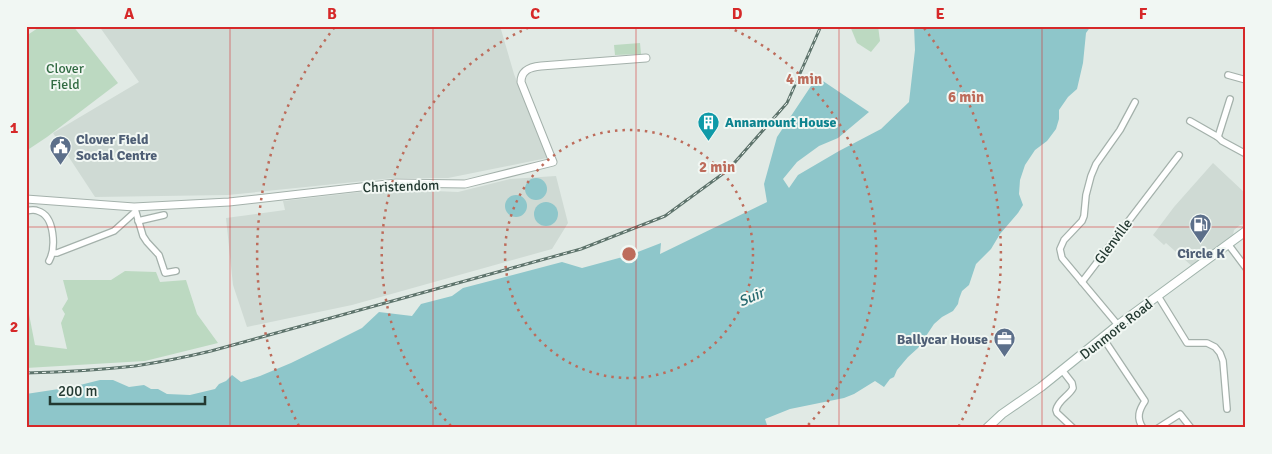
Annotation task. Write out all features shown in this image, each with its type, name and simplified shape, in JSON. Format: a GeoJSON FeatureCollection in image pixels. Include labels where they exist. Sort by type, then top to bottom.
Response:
{"type":"FeatureCollection","features":[{"type":"Feature","properties":{"kind":"main road","name":"Dunmore Road"},"geometry":{"type":"LineString","coordinates":[[987,428],[1002,414],[1041,387],[1118,326],[1246,231]]}},
{"type":"Feature","properties":{"kind":"street","name":"Christendom"},"geometry":{"type":"LineString","coordinates":[[26,199],[135,209],[229,202],[396,183],[465,184],[553,162],[521,82],[521,77],[525,71],[531,67],[646,58]]}},
{"type":"Feature","properties":{"kind":"street"},"geometry":{"type":"LineString","coordinates":[[1228,75],[1246,80]]}},
{"type":"Feature","properties":{"kind":"street"},"geometry":{"type":"LineString","coordinates":[[1218,136],[1230,98]]}},
{"type":"Feature","properties":{"kind":"street"},"geometry":{"type":"LineString","coordinates":[[1118,326],[1062,258],[1060,248],[1064,240],[1082,221],[1086,195],[1096,164],[1120,130],[1135,102]]}},
{"type":"Feature","properties":{"kind":"street"},"geometry":{"type":"LineString","coordinates":[[1190,121],[1218,136],[1222,142],[1246,154]]}},
{"type":"Feature","properties":{"kind":"street","name":"Glenville"},"geometry":{"type":"LineString","coordinates":[[1082,282],[1179,155]]}},
{"type":"Feature","properties":{"kind":"street"},"geometry":{"type":"LineString","coordinates":[[135,209],[143,236],[159,254],[165,273],[176,271]]}},
{"type":"Feature","properties":{"kind":"street"},"geometry":{"type":"LineString","coordinates":[[53,253],[114,231],[135,209]]}},
{"type":"Feature","properties":{"kind":"street"},"geometry":{"type":"LineString","coordinates":[[26,211],[40,211],[48,218],[51,224],[53,253],[49,261]]}},
{"type":"Feature","properties":{"kind":"street"},"geometry":{"type":"LineString","coordinates":[[138,221],[164,215]]}},
{"type":"Feature","properties":{"kind":"street"},"geometry":{"type":"LineString","coordinates":[[1228,244],[1246,268]]}},
{"type":"Feature","properties":{"kind":"street"},"geometry":{"type":"LineString","coordinates":[[1158,296],[1187,343],[1207,343],[1215,347],[1220,353],[1223,361],[1227,409]]}},
{"type":"Feature","properties":{"kind":"street"},"geometry":{"type":"LineString","coordinates":[[1103,338],[1145,401],[1140,407],[1138,414],[1140,425],[1143,428]]}},
{"type":"Feature","properties":{"kind":"street"},"geometry":{"type":"LineString","coordinates":[[1062,370],[1074,388],[1058,404],[1056,410],[1073,428]]}},
{"type":"Feature","properties":{"kind":"street"},"geometry":{"type":"LineString","coordinates":[[1158,428],[1180,414],[1191,428]]}},
{"type":"Feature","properties":{"kind":"shaded area"},"geometry":{"type":"Polygon","coordinates":[[[99,26],[500,26],[514,74],[547,158],[448,178],[394,178],[228,195],[95,197],[53,133],[139,82],[99,26]]]}},
{"type":"Feature","properties":{"kind":"shaded area"},"geometry":{"type":"Polygon","coordinates":[[[1213,163],[1246,194],[1246,224],[1240,225],[1234,230],[1233,235],[1193,267],[1166,243],[1164,245],[1153,235],[1174,207],[1213,163]]]}},
{"type":"Feature","properties":{"kind":"shaded area"},"geometry":{"type":"Polygon","coordinates":[[[556,176],[568,223],[552,249],[352,305],[247,327],[233,285],[226,218],[285,210],[283,201],[387,189],[458,192],[510,179],[556,176]]]}},
{"type":"Feature","properties":{"kind":"green space","name":"Clover Field"},"geometry":{"type":"Polygon","coordinates":[[[41,26],[73,26],[118,83],[26,151],[26,36],[41,26]]]}},
{"type":"Feature","properties":{"kind":"green space"},"geometry":{"type":"Polygon","coordinates":[[[850,26],[878,26],[880,41],[871,52],[857,43],[850,26]]]}},
{"type":"Feature","properties":{"kind":"green space"},"geometry":{"type":"Polygon","coordinates":[[[640,43],[641,54],[615,55],[614,45],[640,43]]]}},
{"type":"Feature","properties":{"kind":"green space"},"geometry":{"type":"Polygon","coordinates":[[[125,271],[156,272],[160,282],[186,280],[197,314],[218,343],[145,361],[26,368],[26,311],[28,309],[35,345],[67,349],[61,323],[65,314],[62,309],[68,299],[63,280],[111,280],[125,271]]]}},
{"type":"Feature","properties":{"kind":"water","name":"Suir"},"geometry":{"type":"Polygon","coordinates":[[[914,26],[1091,26],[1086,33],[1083,63],[1077,89],[1068,97],[1059,110],[1056,129],[1047,141],[1035,150],[1025,165],[1020,180],[1019,194],[1023,205],[1000,234],[991,249],[976,264],[969,285],[962,291],[958,304],[953,311],[934,324],[918,348],[908,357],[897,370],[894,377],[884,387],[875,381],[844,398],[790,409],[765,419],[768,428],[26,428],[26,394],[72,387],[100,380],[113,380],[129,387],[144,385],[167,394],[190,395],[215,389],[232,375],[241,382],[291,363],[362,328],[379,312],[412,316],[421,304],[452,296],[463,288],[562,262],[582,268],[630,255],[661,243],[660,254],[767,202],[764,184],[777,137],[817,77],[869,112],[838,138],[819,146],[797,162],[783,179],[789,188],[798,175],[881,129],[909,102],[915,50],[914,26]]]}},
{"type":"Feature","properties":{"kind":"water"},"geometry":{"type":"Polygon","coordinates":[[[532,178],[540,178],[547,185],[547,193],[540,200],[532,200],[525,193],[525,185],[532,178]]]}},
{"type":"Feature","properties":{"kind":"water"},"geometry":{"type":"Polygon","coordinates":[[[516,195],[524,198],[527,206],[524,214],[516,217],[508,214],[505,206],[508,198],[516,195]]]}},
{"type":"Feature","properties":{"kind":"water"},"geometry":{"type":"Polygon","coordinates":[[[546,202],[555,205],[558,214],[555,223],[546,226],[537,223],[534,214],[537,205],[546,202]]]}},
{"type":"Feature","properties":{"kind":"railway"},"geometry":{"type":"LineString","coordinates":[[26,373],[81,371],[135,366],[211,351],[581,249],[665,216],[728,170],[787,103],[821,26]]}},
{"type":"Feature","properties":{"kind":"place","name":"Annamount House"},"geometry":{"type":"Point","coordinates":[709,141]}},
{"type":"Feature","properties":{"kind":"place","name":"Clover Field Social Centre"},"geometry":{"type":"Point","coordinates":[60,166]}},
{"type":"Feature","properties":{"kind":"place","name":"Circle K"},"geometry":{"type":"Point","coordinates":[1201,244]}},
{"type":"Feature","properties":{"kind":"place","name":"Ballycar House"},"geometry":{"type":"Point","coordinates":[1004,358]}}]}
